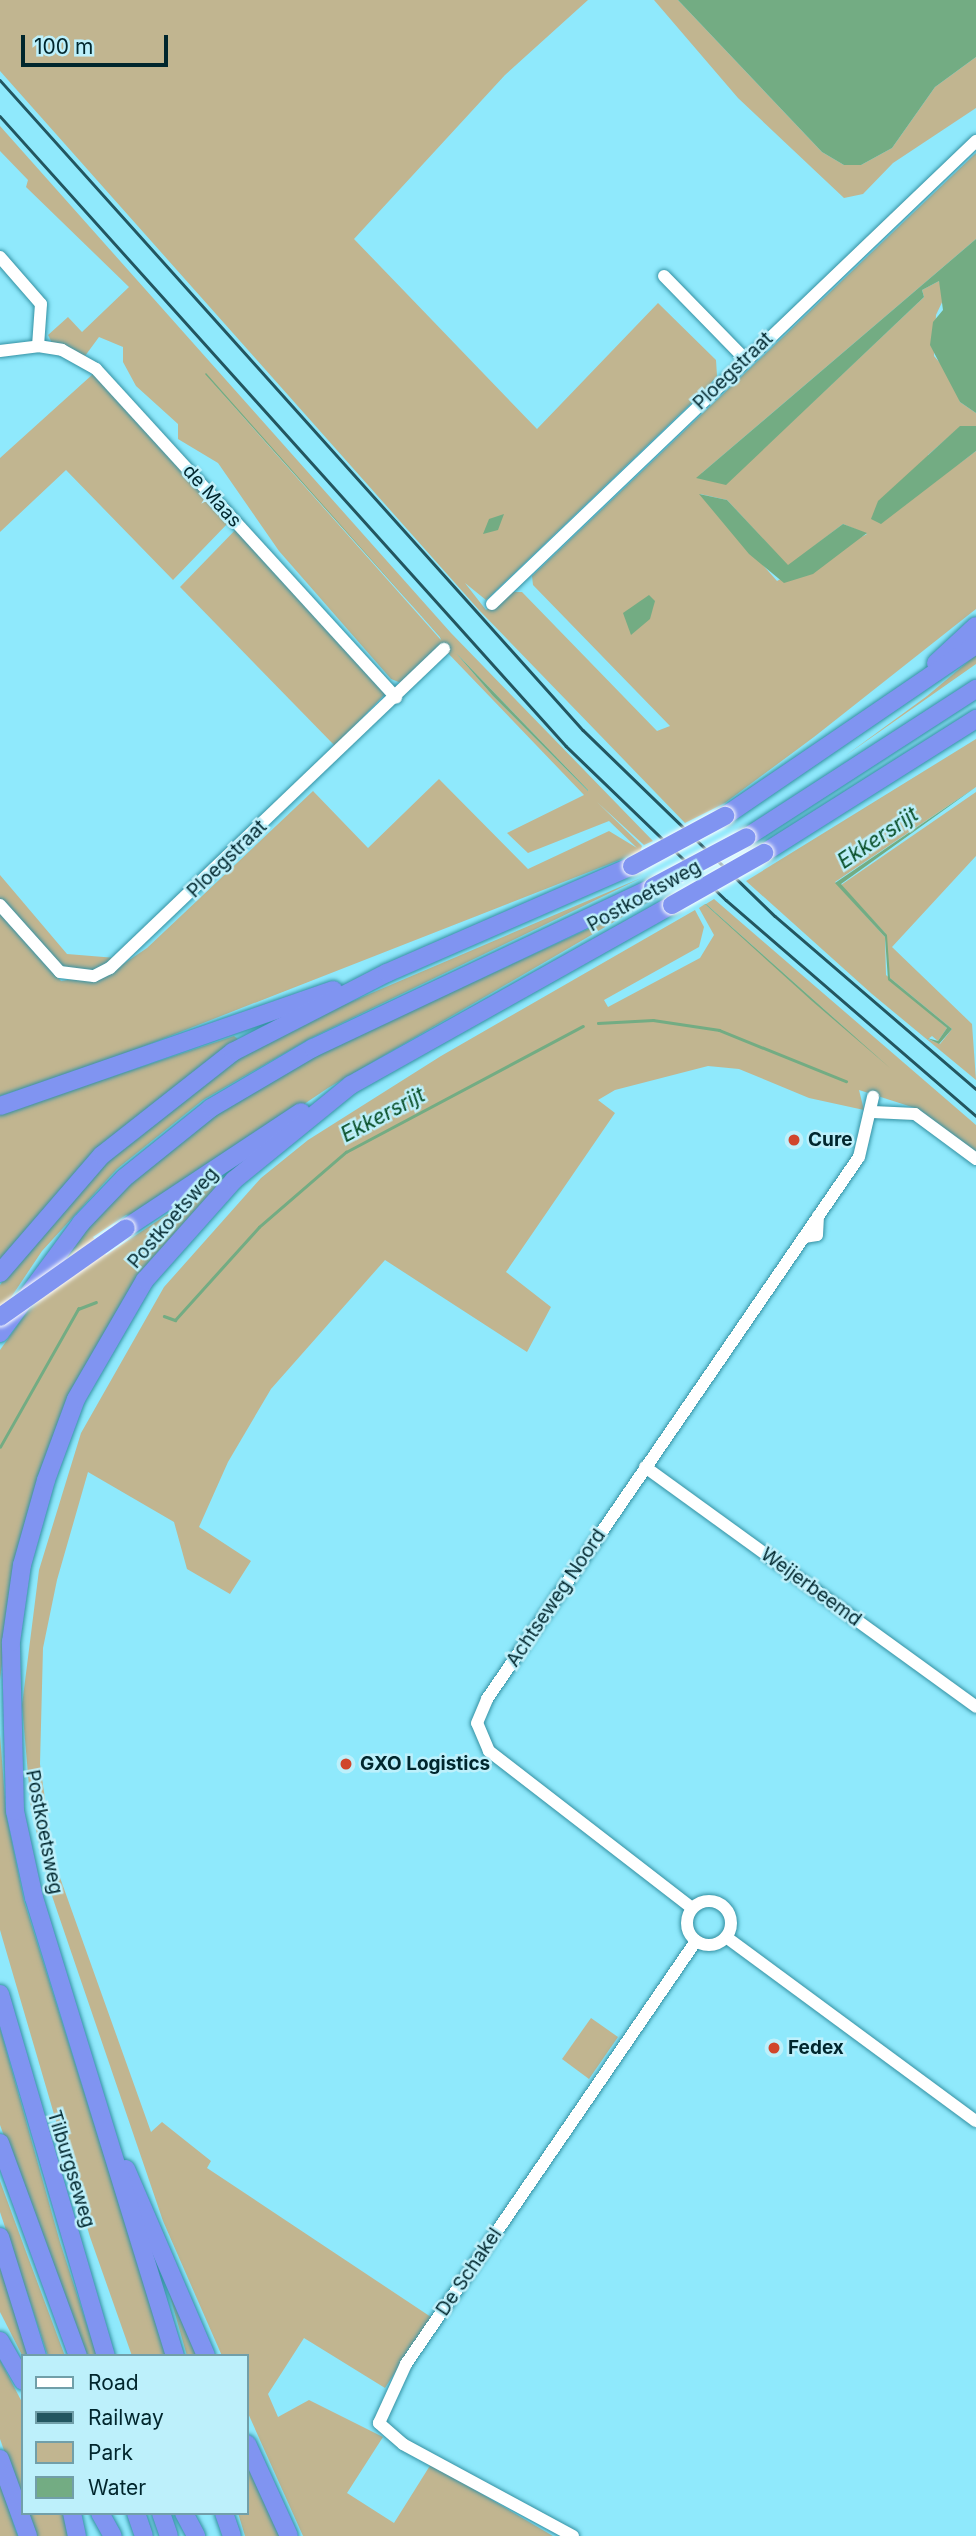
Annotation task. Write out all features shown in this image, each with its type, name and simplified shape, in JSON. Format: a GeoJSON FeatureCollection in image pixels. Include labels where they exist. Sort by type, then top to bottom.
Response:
{"type":"FeatureCollection","features":[{"type":"Feature","properties":{"kind":"highway"},"geometry":{"type":"LineString","coordinates":[[900,697],[976,626]]}},
{"type":"Feature","properties":{"kind":"highway","name":"Postkoetsweg"},"geometry":{"type":"LineString","coordinates":[[0,1273],[85,1172],[191,1082],[263,1034],[387,973],[632,866],[725,816],[976,645]]}},
{"type":"Feature","properties":{"kind":"highway","name":"Postkoetsweg"},"geometry":{"type":"LineString","coordinates":[[0,1333],[81,1223],[124,1178],[211,1108],[313,1048],[653,887],[747,836],[976,689]]}},
{"type":"Feature","properties":{"kind":"highway","name":"Postkoetsweg"},"geometry":{"type":"LineString","coordinates":[[174,2354],[34,1898],[15,1811],[11,1642],[33,1520],[76,1399],[145,1280],[234,1180],[351,1085],[764,853],[976,719]]}},
{"type":"Feature","properties":{"kind":"highway"},"geometry":{"type":"LineString","coordinates":[[0,1107],[387,973]]}},
{"type":"Feature","properties":{"kind":"highway"},"geometry":{"type":"LineString","coordinates":[[0,1318],[279,1124],[351,1085]]}},
{"type":"Feature","properties":{"kind":"highway","name":"Tilburgseweg"},"geometry":{"type":"LineString","coordinates":[[0,1994],[105,2354]]}},
{"type":"Feature","properties":{"kind":"highway","name":"Postkoetsweg"},"geometry":{"type":"LineString","coordinates":[[103,2117],[205,2354]]}},
{"type":"Feature","properties":{"kind":"highway"},"geometry":{"type":"LineString","coordinates":[[0,2143],[77,2354]]}},
{"type":"Feature","properties":{"kind":"highway"},"geometry":{"type":"LineString","coordinates":[[0,2237],[36,2354]]}},
{"type":"Feature","properties":{"kind":"highway"},"geometry":{"type":"LineString","coordinates":[[82,2278],[114,2354]]}},
{"type":"Feature","properties":{"kind":"highway"},"geometry":{"type":"LineString","coordinates":[[0,2341],[21,2378]]}},
{"type":"Feature","properties":{"kind":"highway"},"geometry":{"type":"LineString","coordinates":[[248,2446],[289,2536]]}},
{"type":"Feature","properties":{"kind":"highway"},"geometry":{"type":"LineString","coordinates":[[0,2459],[28,2536]]}},
{"type":"Feature","properties":{"kind":"highway"},"geometry":{"type":"LineString","coordinates":[[72,2515],[77,2536]]}},
{"type":"Feature","properties":{"kind":"highway"},"geometry":{"type":"LineString","coordinates":[[101,2515],[113,2536]]}},
{"type":"Feature","properties":{"kind":"highway"},"geometry":{"type":"LineString","coordinates":[[137,2515],[144,2536]]}},
{"type":"Feature","properties":{"kind":"highway"},"geometry":{"type":"LineString","coordinates":[[162,2515],[169,2536]]}},
{"type":"Feature","properties":{"kind":"highway"},"geometry":{"type":"LineString","coordinates":[[185,2515],[196,2536]]}},
{"type":"Feature","properties":{"kind":"highway"},"geometry":{"type":"LineString","coordinates":[[226,2515],[232,2536]]}},
{"type":"Feature","properties":{"kind":"street","name":"Ploegstraat"},"geometry":{"type":"LineString","coordinates":[[492,604],[520,586],[745,359],[976,141]]}},
{"type":"Feature","properties":{"kind":"street"},"geometry":{"type":"LineString","coordinates":[[0,257],[41,304],[38,346]]}},
{"type":"Feature","properties":{"kind":"street"},"geometry":{"type":"LineString","coordinates":[[664,276],[745,359]]}},
{"type":"Feature","properties":{"kind":"street","name":"de Maas"},"geometry":{"type":"LineString","coordinates":[[0,351],[38,346],[62,350],[101,374],[396,698]]}},
{"type":"Feature","properties":{"kind":"street","name":"Ploegstraat"},"geometry":{"type":"LineString","coordinates":[[0,905],[60,972],[94,976],[110,968],[396,698],[444,649]]}},
{"type":"Feature","properties":{"kind":"street","name":"Achtseweg Noord"},"geometry":{"type":"LineString","coordinates":[[692,1908],[489,1751],[477,1723],[487,1699],[865,1144],[873,1112],[873,1097]]}},
{"type":"Feature","properties":{"kind":"street"},"geometry":{"type":"LineString","coordinates":[[873,1112],[915,1114],[976,1158]]}},
{"type":"Feature","properties":{"kind":"street","name":"Weijerbeemd"},"geometry":{"type":"LineString","coordinates":[[645,1468],[976,1707]]}},
{"type":"Feature","properties":{"kind":"street"},"geometry":{"type":"LineString","coordinates":[[706,1901],[720,1904],[730,1915],[726,1937],[708,1945],[696,1941],[687,1922],[692,1908],[706,1901]]}},
{"type":"Feature","properties":{"kind":"street"},"geometry":{"type":"LineString","coordinates":[[726,1937],[976,2121]]}},
{"type":"Feature","properties":{"kind":"street","name":"De Schakel"},"geometry":{"type":"LineString","coordinates":[[573,2536],[403,2444],[379,2423],[406,2364],[696,1941]]}},
{"type":"Feature","properties":{"kind":"green space"},"geometry":{"type":"Polygon","coordinates":[[[0,0],[588,0],[505,75],[354,239],[537,429],[658,303],[716,360],[717,376],[705,390],[486,600],[465,583],[486,610],[508,592],[522,592],[657,731],[670,726],[533,585],[532,576],[976,153],[976,239],[702,473],[726,484],[924,297],[922,290],[939,281],[945,296],[936,315],[934,356],[952,377],[960,402],[976,413],[976,426],[960,427],[928,455],[960,463],[976,451],[976,609],[814,737],[725,803],[685,823],[479,610],[0,71],[0,0]],[[700,494],[777,581],[867,534],[843,524],[788,566],[727,500],[700,494]]]}},
{"type":"Feature","properties":{"kind":"green space"},"geometry":{"type":"Polygon","coordinates":[[[654,0],[678,0],[822,152],[844,165],[861,165],[892,148],[935,87],[976,57],[976,108],[893,163],[863,194],[844,198],[738,98],[654,0]]]}},
{"type":"Feature","properties":{"kind":"green space"},"geometry":{"type":"Polygon","coordinates":[[[0,126],[451,633],[653,841],[644,845],[597,802],[642,846],[640,852],[96,1065],[0,1096],[0,910],[61,981],[110,973],[147,948],[313,791],[368,848],[439,779],[528,869],[609,831],[637,848],[609,821],[528,853],[507,833],[584,795],[443,648],[401,683],[391,679],[279,551],[218,463],[178,439],[178,424],[136,386],[123,362],[123,347],[99,337],[85,356],[52,343],[48,335],[68,317],[82,332],[129,287],[26,187],[28,180],[0,151],[0,126]],[[205,374],[440,639],[441,640],[440,637],[205,374]],[[456,653],[493,696],[588,791],[588,790],[456,653]]]}},
{"type":"Feature","properties":{"kind":"green space"},"geometry":{"type":"Polygon","coordinates":[[[93,374],[230,521],[173,580],[66,470],[0,532],[0,458],[93,374]]]}},
{"type":"Feature","properties":{"kind":"green space"},"geometry":{"type":"Polygon","coordinates":[[[241,524],[386,693],[335,746],[180,587],[241,524]]]}},
{"type":"Feature","properties":{"kind":"green space"},"geometry":{"type":"Polygon","coordinates":[[[976,655],[976,664],[845,756],[927,696],[976,655]]]}},
{"type":"Feature","properties":{"kind":"green space"},"geometry":{"type":"Polygon","coordinates":[[[976,739],[976,787],[835,882],[885,937],[886,975],[947,1028],[938,1041],[932,1036],[928,1039],[940,1044],[952,1029],[890,978],[885,933],[841,885],[976,792],[976,856],[892,947],[972,1024],[976,1080],[872,994],[746,881],[976,739]]]}},
{"type":"Feature","properties":{"kind":"green space"},"geometry":{"type":"Polygon","coordinates":[[[0,875],[67,954],[116,958],[94,970],[63,968],[0,900],[0,875]]]}},
{"type":"Feature","properties":{"kind":"green space"},"geometry":{"type":"Polygon","coordinates":[[[641,878],[311,1038],[203,1100],[117,1169],[42,1251],[0,1314],[0,1285],[29,1243],[107,1159],[239,1057],[306,1021],[641,878]]]}},
{"type":"Feature","properties":{"kind":"green space"},"geometry":{"type":"Polygon","coordinates":[[[655,898],[328,1088],[144,1212],[126,1215],[93,1237],[106,1255],[237,1168],[145,1272],[59,1422],[14,1564],[0,1680],[0,1350],[83,1233],[129,1183],[215,1114],[316,1055],[655,898]]]}},
{"type":"Feature","properties":{"kind":"green space"},"geometry":{"type":"Polygon","coordinates":[[[714,899],[976,1125],[976,1152],[918,1109],[859,1090],[864,1110],[809,1098],[739,1069],[708,1066],[615,1090],[598,1100],[615,1113],[506,1272],[551,1307],[527,1352],[385,1260],[271,1389],[228,1462],[199,1527],[251,1561],[230,1594],[187,1569],[174,1522],[88,1472],[57,1580],[43,1648],[40,1764],[49,1827],[58,1872],[151,2132],[162,2122],[211,2161],[207,2168],[431,2317],[385,2388],[304,2338],[268,2394],[278,2417],[309,2400],[383,2437],[347,2493],[394,2523],[431,2464],[553,2536],[303,2536],[248,2413],[248,2354],[221,2354],[163,2221],[51,1893],[31,1809],[22,1705],[39,1570],[81,1433],[164,1287],[261,1178],[308,1140],[441,1056],[695,910],[704,927],[699,947],[604,1000],[608,1007],[700,958],[714,935],[699,908],[705,904],[890,1068],[706,904],[714,899]]]}},
{"type":"Feature","properties":{"kind":"green space"},"geometry":{"type":"Polygon","coordinates":[[[234,1036],[238,1039],[98,1150],[0,1261],[0,1114],[234,1036]]]}},
{"type":"Feature","properties":{"kind":"green space"},"geometry":{"type":"Polygon","coordinates":[[[0,1734],[6,1813],[24,1901],[166,2354],[131,2354],[90,2237],[0,1930],[0,1734]]]}},
{"type":"Feature","properties":{"kind":"green space"},"geometry":{"type":"Polygon","coordinates":[[[591,2018],[618,2037],[589,2079],[562,2059],[591,2018]]]}},
{"type":"Feature","properties":{"kind":"green space"},"geometry":{"type":"Polygon","coordinates":[[[0,2028],[60,2242],[96,2354],[84,2354],[0,2125],[0,2028]]]}},
{"type":"Feature","properties":{"kind":"green space"},"geometry":{"type":"Polygon","coordinates":[[[0,2181],[64,2354],[47,2354],[0,2212],[0,2181]]]}},
{"type":"Feature","properties":{"kind":"green space"},"geometry":{"type":"Polygon","coordinates":[[[0,2252],[31,2354],[21,2354],[0,2312],[0,2252]]]}},
{"type":"Feature","properties":{"kind":"green space"},"geometry":{"type":"Polygon","coordinates":[[[168,2289],[197,2354],[186,2354],[168,2289]]]}},
{"type":"Feature","properties":{"kind":"green space"},"geometry":{"type":"Polygon","coordinates":[[[0,2360],[21,2400],[21,2498],[0,2439],[0,2360]]]}},
{"type":"Feature","properties":{"kind":"green space"},"geometry":{"type":"Polygon","coordinates":[[[248,2463],[282,2536],[245,2536],[239,2515],[248,2515],[248,2463]]]}},
{"type":"Feature","properties":{"kind":"green space"},"geometry":{"type":"Polygon","coordinates":[[[0,2479],[15,2529],[18,2536],[0,2536],[0,2479]]]}},
{"type":"Feature","properties":{"kind":"green space"},"geometry":{"type":"Polygon","coordinates":[[[27,2515],[67,2515],[72,2536],[35,2536],[27,2515]]]}},
{"type":"Feature","properties":{"kind":"water"},"geometry":{"type":"Polygon","coordinates":[[[678,0],[976,0],[976,57],[935,87],[892,148],[861,165],[844,165],[822,152],[678,0]]]}},
{"type":"Feature","properties":{"kind":"water"},"geometry":{"type":"Polygon","coordinates":[[[976,239],[976,413],[960,402],[930,345],[933,322],[943,310],[939,281],[922,290],[924,297],[726,485],[696,478],[976,239]]]}},
{"type":"Feature","properties":{"kind":"water"},"geometry":{"type":"Polygon","coordinates":[[[206,373],[417,611],[205,374],[206,373]]]}},
{"type":"Feature","properties":{"kind":"water"},"geometry":{"type":"Polygon","coordinates":[[[960,426],[976,426],[976,451],[881,524],[871,519],[878,501],[960,426]]]}},
{"type":"Feature","properties":{"kind":"water"},"geometry":{"type":"Polygon","coordinates":[[[699,494],[727,500],[788,565],[843,524],[867,533],[813,574],[784,583],[749,554],[699,494]]]}},
{"type":"Feature","properties":{"kind":"water"},"geometry":{"type":"Polygon","coordinates":[[[504,514],[498,530],[483,534],[489,519],[504,514]]]}},
{"type":"Feature","properties":{"kind":"water"},"geometry":{"type":"Polygon","coordinates":[[[649,595],[655,601],[650,619],[631,635],[623,613],[649,595]]]}},
{"type":"Feature","properties":{"kind":"water"},"geometry":{"type":"Polygon","coordinates":[[[456,653],[588,790],[588,791],[493,696],[456,653]]]}},
{"type":"Feature","properties":{"kind":"water"},"geometry":{"type":"Polygon","coordinates":[[[976,787],[841,884],[887,935],[890,978],[952,1029],[939,1044],[927,1038],[938,1041],[947,1028],[888,980],[885,937],[835,883],[976,787]]]}},
{"type":"Feature","properties":{"kind":"water"},"geometry":{"type":"Polygon","coordinates":[[[706,904],[890,1068],[812,1001],[706,904]]]}},
{"type":"Feature","properties":{"kind":"waterway","name":"Ekkersrijt"},"geometry":{"type":"LineString","coordinates":[[598,1023],[653,1020],[719,1030],[846,1081]]}},
{"type":"Feature","properties":{"kind":"waterway","name":"Ekkersrijt"},"geometry":{"type":"LineString","coordinates":[[164,1316],[175,1320],[259,1227],[346,1152],[583,1026]]}},
{"type":"Feature","properties":{"kind":"waterway","name":"Ekkersrijt"},"geometry":{"type":"LineString","coordinates":[[0,1447],[78,1309],[96,1302]]}},
{"type":"Feature","properties":{"kind":"railway"},"geometry":{"type":"LineString","coordinates":[[0,80],[583,730],[775,916],[976,1089]]}},
{"type":"Feature","properties":{"kind":"railway"},"geometry":{"type":"LineString","coordinates":[[0,116],[566,746],[726,900],[976,1116]]}},
{"type":"Feature","properties":{"kind":"place","name":"Cure"},"geometry":{"type":"Point","coordinates":[794,1140]}},
{"type":"Feature","properties":{"kind":"place","name":"GXO Logistics"},"geometry":{"type":"Point","coordinates":[346,1764]}},
{"type":"Feature","properties":{"kind":"place","name":"Fedex"},"geometry":{"type":"Point","coordinates":[774,2048]}}]}
